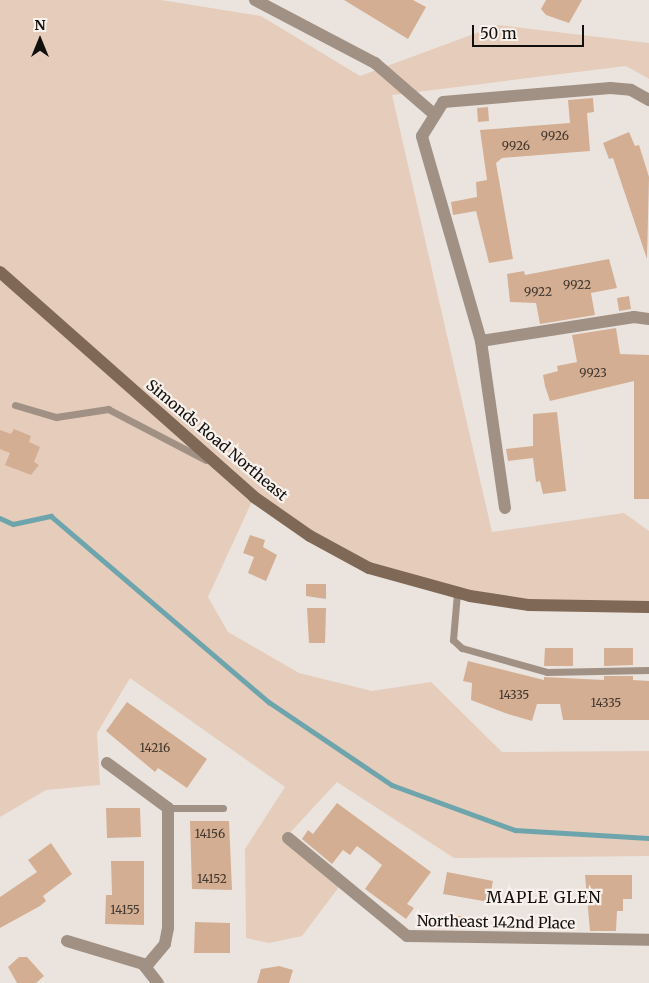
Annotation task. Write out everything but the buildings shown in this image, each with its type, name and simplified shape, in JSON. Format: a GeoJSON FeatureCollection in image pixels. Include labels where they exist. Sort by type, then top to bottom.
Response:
{"type":"FeatureCollection","features":[{"type":"Feature","properties":{"kind":"main road","name":"Simonds Road Northeast"},"geometry":{"type":"LineString","coordinates":[[0,272],[218,465],[310,536],[369,568],[457,593],[529,605],[649,607]]}},
{"type":"Feature","properties":{"kind":"street"},"geometry":{"type":"LineString","coordinates":[[255,0],[375,63],[435,115]]}},
{"type":"Feature","properties":{"kind":"street"},"geometry":{"type":"LineString","coordinates":[[505,508],[481,341],[422,136],[443,102],[610,88],[631,90],[649,100]]}},
{"type":"Feature","properties":{"kind":"street"},"geometry":{"type":"LineString","coordinates":[[481,341],[634,317],[649,319]]}},
{"type":"Feature","properties":{"kind":"street"},"geometry":{"type":"LineString","coordinates":[[107,763],[168,808],[168,928],[165,944],[146,968]]}},
{"type":"Feature","properties":{"kind":"street","name":"Northeast 142nd Place"},"geometry":{"type":"LineString","coordinates":[[288,838],[407,936],[649,940]]}},
{"type":"Feature","properties":{"kind":"street"},"geometry":{"type":"LineString","coordinates":[[67,940],[146,968],[158,983]]}},
{"type":"Feature","properties":{"kind":"lane"},"geometry":{"type":"LineString","coordinates":[[15,405],[56,417],[108,409],[218,465]]}},
{"type":"Feature","properties":{"kind":"lane"},"geometry":{"type":"LineString","coordinates":[[457,593],[453,640],[462,648],[547,672],[649,670]]}},
{"type":"Feature","properties":{"kind":"lane"},"geometry":{"type":"LineString","coordinates":[[168,808],[223,808]]}},
{"type":"Feature","properties":{"kind":"shaded area"},"geometry":{"type":"Polygon","coordinates":[[[0,0],[161,0],[261,16],[360,76],[498,25],[649,43],[649,79],[626,66],[392,95],[492,532],[624,513],[649,531],[649,601],[529,605],[369,568],[254,497],[208,597],[228,632],[299,673],[372,691],[431,682],[502,752],[649,751],[649,856],[454,858],[337,782],[286,837],[342,883],[302,936],[269,943],[246,938],[245,849],[285,787],[130,678],[97,733],[100,785],[46,790],[0,817],[0,0]]]}},
{"type":"Feature","properties":{"kind":"waterway"},"geometry":{"type":"LineString","coordinates":[[0,518],[13,524],[51,516],[269,702],[392,785],[515,830],[649,838]]}},
{"type":"Feature","properties":{"kind":"district","name":"MAPLE GLEN"},"geometry":{"type":"Point","coordinates":[544,897]}}]}
